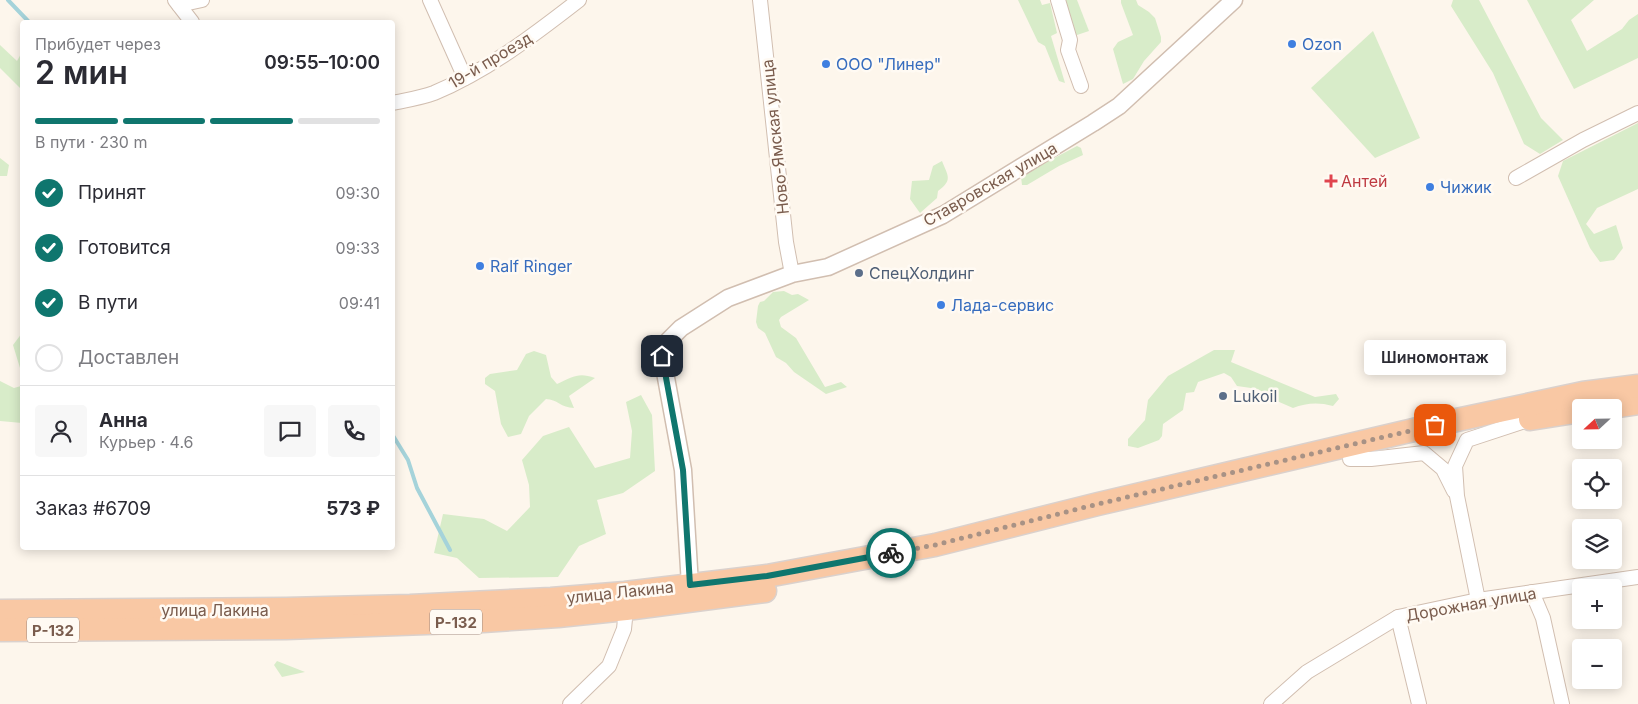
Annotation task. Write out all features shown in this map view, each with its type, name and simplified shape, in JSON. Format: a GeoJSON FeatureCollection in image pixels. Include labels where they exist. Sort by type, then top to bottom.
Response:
{"type":"FeatureCollection","features":[{"type":"Feature","properties":{"kind":"highway","name":"улица Лакина"},"geometry":{"type":"LineString","coordinates":[[0,611],[410,606],[551,599],[625,593],[767,576],[935,545],[1098,504],[1452,421],[1583,393],[1638,386]]}},
{"type":"Feature","properties":{"kind":"highway"},"geometry":{"type":"LineString","coordinates":[[1622,405],[1638,403]]}},
{"type":"Feature","properties":{"kind":"highway","name":"улица Лакина"},"geometry":{"type":"LineString","coordinates":[[0,630],[296,628],[483,621],[626,609],[767,591],[936,559],[1350,459],[1531,419],[1572,412]]}},
{"type":"Feature","properties":{"kind":"street"},"geometry":{"type":"LineString","coordinates":[[177,3],[202,0]]}},
{"type":"Feature","properties":{"kind":"street"},"geometry":{"type":"LineString","coordinates":[[430,0],[465,78]]}},
{"type":"Feature","properties":{"kind":"street","name":"19-й проезд"},"geometry":{"type":"LineString","coordinates":[[395,102],[432,94],[465,78],[525,42],[579,0]]}},
{"type":"Feature","properties":{"kind":"street","name":"Ново-Ямская улица"},"geometry":{"type":"LineString","coordinates":[[760,0],[786,242],[792,274]]}},
{"type":"Feature","properties":{"kind":"street"},"geometry":{"type":"LineString","coordinates":[[1058,0],[1070,40],[1068,50],[1081,86]]}},
{"type":"Feature","properties":{"kind":"street","name":"Ставровская улица"},"geometry":{"type":"LineString","coordinates":[[690,585],[683,470],[662,356],[668,341],[681,328],[728,298],[792,274],[828,267],[943,215],[1120,106],[1234,0]]}},
{"type":"Feature","properties":{"kind":"street"},"geometry":{"type":"LineString","coordinates":[[177,3],[190,20]]}},
{"type":"Feature","properties":{"kind":"street"},"geometry":{"type":"LineString","coordinates":[[1516,178],[1583,140],[1638,113]]}},
{"type":"Feature","properties":{"kind":"street"},"geometry":{"type":"LineString","coordinates":[[1478,600],[1457,496],[1456,466],[1467,440],[1531,419]]}},
{"type":"Feature","properties":{"kind":"street"},"geometry":{"type":"LineString","coordinates":[[1350,459],[1371,459],[1424,453],[1443,469],[1457,496]]}},
{"type":"Feature","properties":{"kind":"street","name":"Дорожная улица"},"geometry":{"type":"LineString","coordinates":[[1271,704],[1307,672],[1398,617],[1478,600],[1638,577]]}},
{"type":"Feature","properties":{"kind":"street"},"geometry":{"type":"LineString","coordinates":[[1532,592],[1543,618],[1562,704]]}},
{"type":"Feature","properties":{"kind":"street"},"geometry":{"type":"LineString","coordinates":[[570,704],[609,666],[624,630],[626,609]]}},
{"type":"Feature","properties":{"kind":"street"},"geometry":{"type":"LineString","coordinates":[[1398,617],[1419,704]]}},
{"type":"Feature","properties":{"kind":"green space"},"geometry":{"type":"Polygon","coordinates":[[[1018,0],[1040,0],[1042,5],[1050,3],[1057,33],[1051,36],[1065,83],[1059,81],[1045,46],[1038,42],[1018,0]]]}},
{"type":"Feature","properties":{"kind":"green space"},"geometry":{"type":"Polygon","coordinates":[[[1063,0],[1077,0],[1089,31],[1071,37],[1063,0]]]}},
{"type":"Feature","properties":{"kind":"green space"},"geometry":{"type":"Polygon","coordinates":[[[1121,0],[1136,0],[1138,5],[1149,12],[1155,18],[1161,37],[1161,42],[1144,61],[1133,79],[1123,84],[1113,49],[1118,42],[1133,35],[1121,0]]]}},
{"type":"Feature","properties":{"kind":"green space"},"geometry":{"type":"Polygon","coordinates":[[[1453,0],[1479,0],[1541,118],[1563,140],[1540,154],[1524,144],[1493,73],[1451,6],[1453,0]]]}},
{"type":"Feature","properties":{"kind":"green space"},"geometry":{"type":"Polygon","coordinates":[[[1527,0],[1594,0],[1571,20],[1587,51],[1622,29],[1629,20],[1638,14],[1638,58],[1574,89],[1527,0]]]}},
{"type":"Feature","properties":{"kind":"green space"},"geometry":{"type":"Polygon","coordinates":[[[1373,31],[1420,138],[1375,158],[1311,88],[1373,31]]]}},
{"type":"Feature","properties":{"kind":"green space"},"geometry":{"type":"Polygon","coordinates":[[[0,45],[17,61],[20,56],[20,88],[0,68],[0,45]]]}},
{"type":"Feature","properties":{"kind":"green space"},"geometry":{"type":"Polygon","coordinates":[[[1638,123],[1638,189],[1597,208],[1586,224],[1594,234],[1616,225],[1623,248],[1614,260],[1600,262],[1590,248],[1558,176],[1563,161],[1638,123]]]}},
{"type":"Feature","properties":{"kind":"green space"},"geometry":{"type":"Polygon","coordinates":[[[1077,146],[1081,148],[1083,155],[1059,166],[1027,185],[1022,185],[1021,177],[1028,172],[1077,146]]]}},
{"type":"Feature","properties":{"kind":"green space"},"geometry":{"type":"Polygon","coordinates":[[[0,158],[9,165],[7,176],[0,176],[0,158]]]}},
{"type":"Feature","properties":{"kind":"green space"},"geometry":{"type":"Polygon","coordinates":[[[942,161],[948,178],[946,184],[938,191],[937,198],[920,213],[910,199],[912,181],[929,180],[933,166],[942,161]]]}},
{"type":"Feature","properties":{"kind":"green space"},"geometry":{"type":"Polygon","coordinates":[[[784,291],[792,295],[798,294],[809,300],[781,317],[779,320],[781,327],[796,338],[825,387],[841,382],[847,387],[826,394],[776,357],[765,333],[758,328],[756,322],[760,302],[764,301],[773,292],[784,291]]]}},
{"type":"Feature","properties":{"kind":"green space"},"geometry":{"type":"Polygon","coordinates":[[[20,336],[20,368],[13,345],[20,336]]]}},
{"type":"Feature","properties":{"kind":"green space"},"geometry":{"type":"Polygon","coordinates":[[[1214,350],[1235,350],[1231,362],[1315,397],[1336,394],[1339,399],[1333,406],[1312,404],[1293,408],[1270,398],[1258,389],[1237,386],[1231,377],[1224,373],[1198,382],[1194,392],[1186,393],[1183,410],[1163,424],[1162,436],[1159,440],[1138,448],[1128,446],[1128,439],[1145,420],[1148,400],[1168,376],[1214,350]]]}},
{"type":"Feature","properties":{"kind":"green space"},"geometry":{"type":"Polygon","coordinates":[[[534,351],[546,355],[551,377],[557,384],[580,375],[595,378],[569,396],[574,408],[546,399],[529,416],[521,434],[508,437],[501,424],[495,391],[485,384],[485,378],[490,374],[517,370],[526,354],[534,351]]]}},
{"type":"Feature","properties":{"kind":"green space"},"geometry":{"type":"Polygon","coordinates":[[[0,381],[14,388],[20,386],[20,423],[0,421],[0,381]]]}},
{"type":"Feature","properties":{"kind":"green space"},"geometry":{"type":"Polygon","coordinates":[[[641,395],[652,415],[655,471],[623,493],[597,500],[606,534],[579,546],[558,577],[479,578],[457,558],[434,553],[443,514],[484,519],[507,531],[530,507],[529,485],[522,460],[543,436],[569,427],[595,468],[630,458],[632,431],[626,402],[641,395]]]}},
{"type":"Feature","properties":{"kind":"green space"},"geometry":{"type":"Polygon","coordinates":[[[277,661],[305,672],[282,677],[274,665],[277,661]]]}},
{"type":"Feature","properties":{"kind":"waterway"},"geometry":{"type":"LineString","coordinates":[[8,0],[27,20]]}},
{"type":"Feature","properties":{"kind":"waterway"},"geometry":{"type":"LineString","coordinates":[[395,439],[408,460],[417,488],[450,550]]}},
{"type":"Feature","properties":{"kind":"way so far"},"geometry":{"type":"LineString","coordinates":[[891,553],[935,545],[1098,504],[1435,425]]}},
{"type":"Feature","properties":{"kind":"place","name":"Ozon"},"geometry":{"type":"Point","coordinates":[1292,44]}},
{"type":"Feature","properties":{"kind":"place","name":"ООО \"Линер\""},"geometry":{"type":"Point","coordinates":[826,64]}},
{"type":"Feature","properties":{"kind":"place","name":"Антей"},"geometry":{"type":"Point","coordinates":[1331,181]}},
{"type":"Feature","properties":{"kind":"place","name":"Чижик"},"geometry":{"type":"Point","coordinates":[1430,187]}},
{"type":"Feature","properties":{"kind":"place","name":"Ralf Ringer"},"geometry":{"type":"Point","coordinates":[480,266]}},
{"type":"Feature","properties":{"kind":"place","name":"СпецХолдинг"},"geometry":{"type":"Point","coordinates":[859,273]}},
{"type":"Feature","properties":{"kind":"place","name":"Лада-сервис"},"geometry":{"type":"Point","coordinates":[941,305]}},
{"type":"Feature","properties":{"kind":"place","name":"Lukoil"},"geometry":{"type":"Point","coordinates":[1223,396]}},
{"type":"Feature","properties":{"kind":"place","name":"Шиномонтаж"},"geometry":{"type":"Point","coordinates":[1435,425]}},
{"type":"Feature","properties":{"kind":"route"},"geometry":{"type":"LineString","coordinates":[[662,356],[683,470],[690,585],[767,576],[891,553]]}}]}
